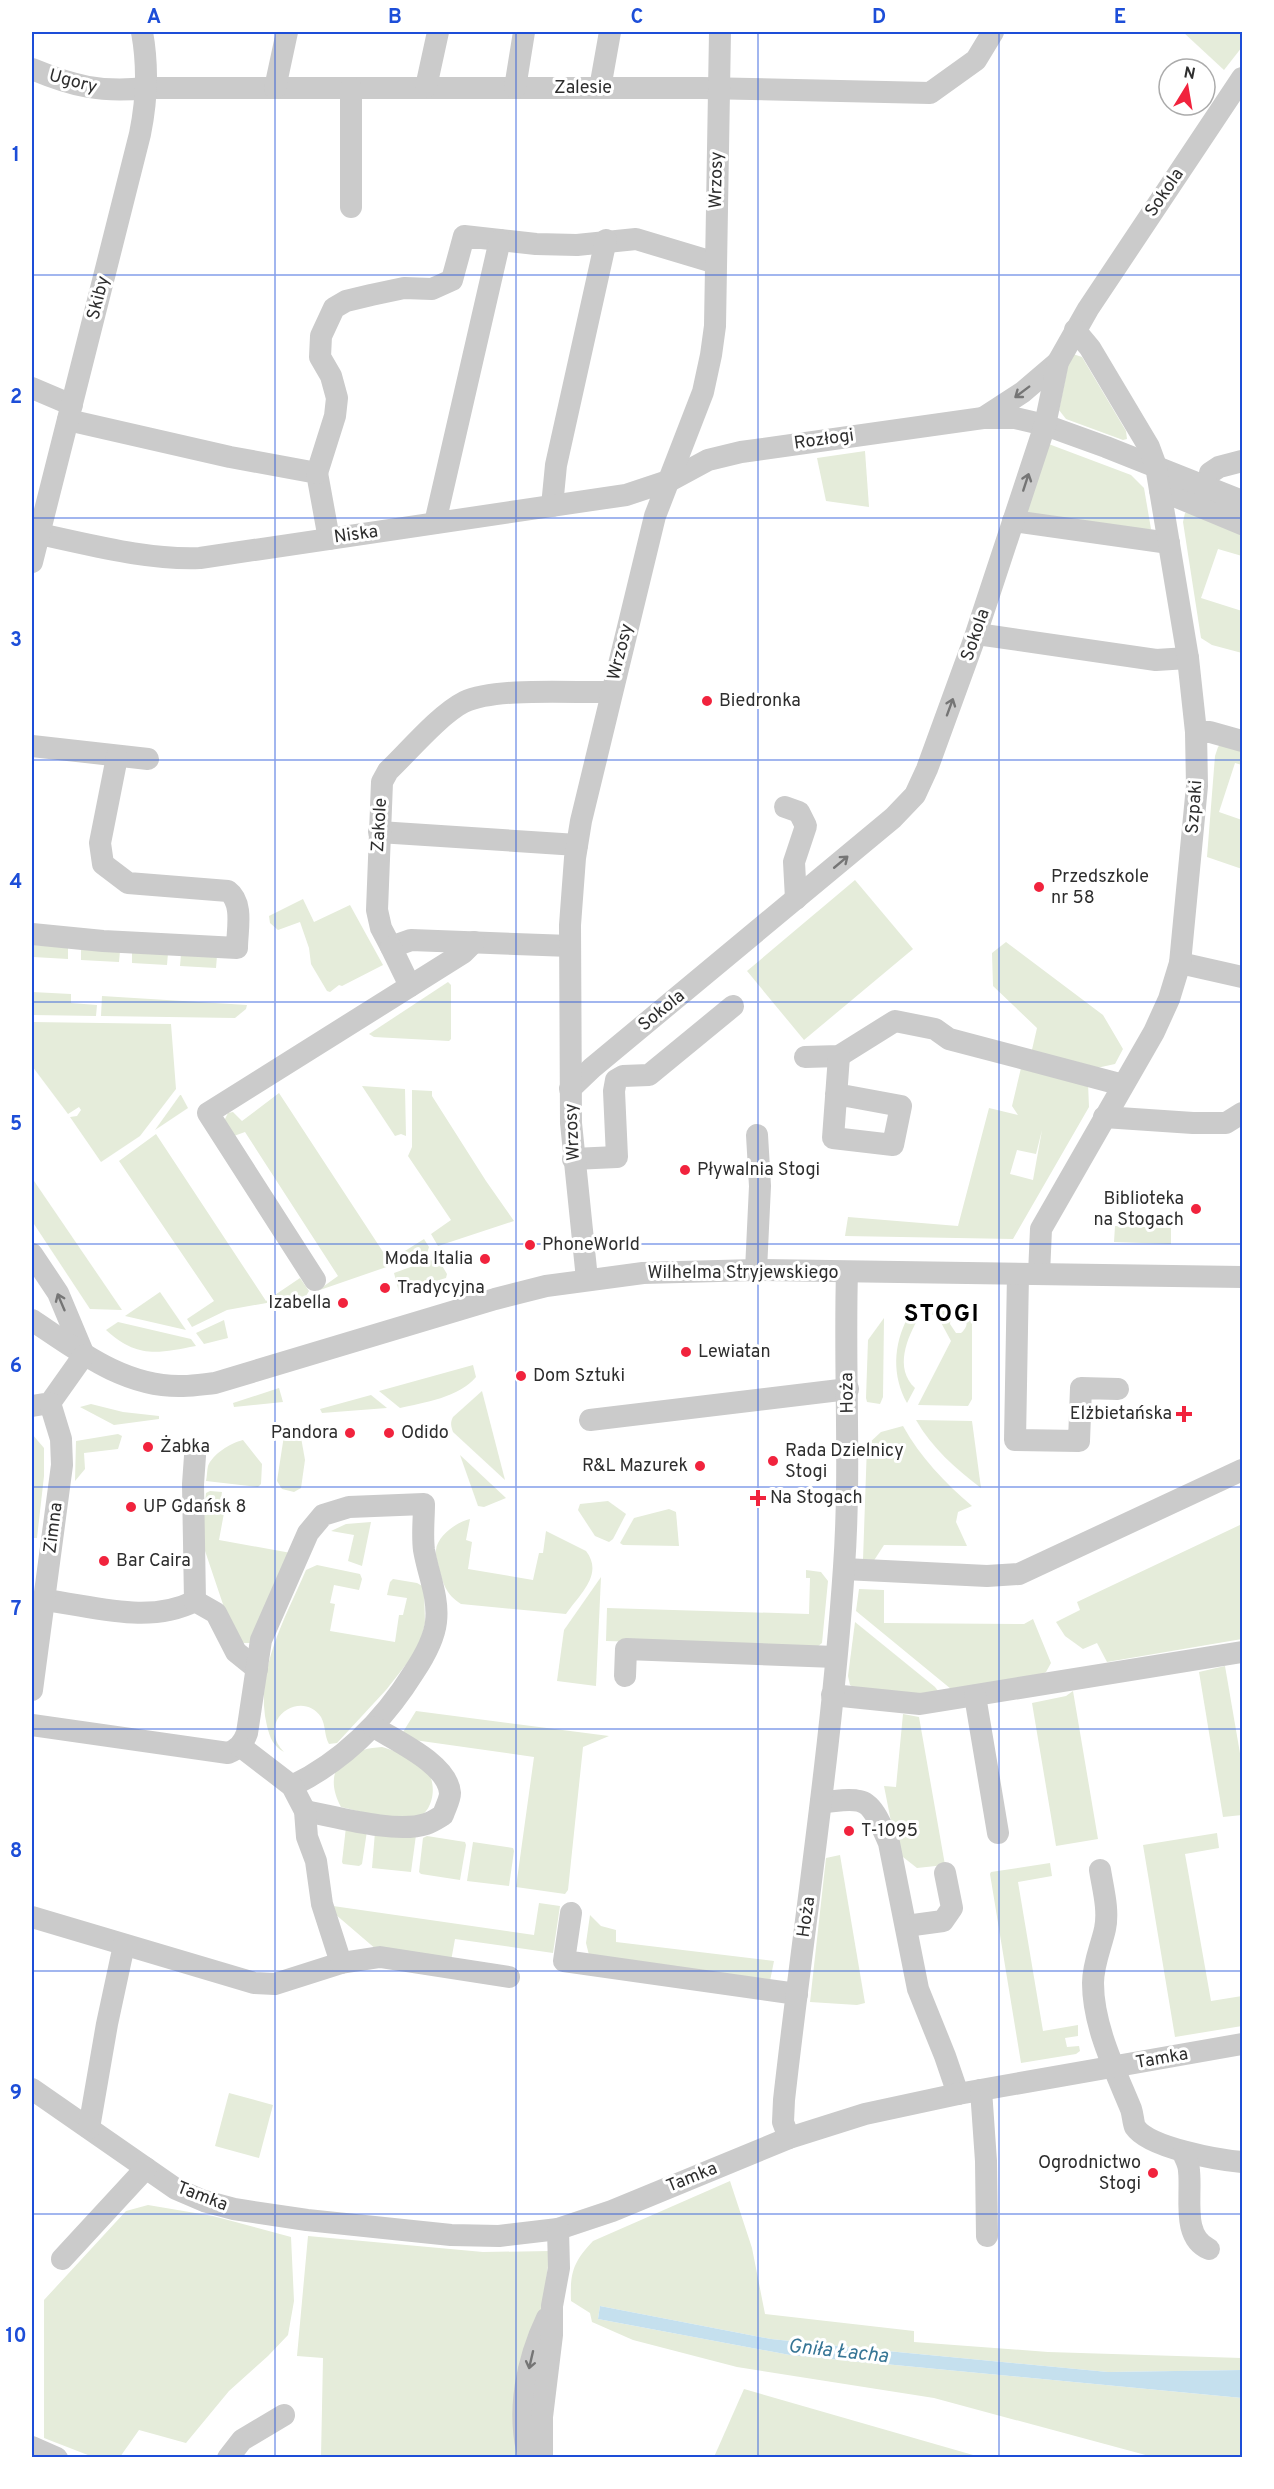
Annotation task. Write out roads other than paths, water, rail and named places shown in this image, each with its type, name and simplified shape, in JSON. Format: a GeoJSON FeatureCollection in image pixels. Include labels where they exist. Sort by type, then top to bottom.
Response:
{"type":"FeatureCollection","features":[{"type":"Feature","properties":{"kind":"street","name":"Skiby"},"geometry":{"type":"LineString","coordinates":[[32,562],[145,111],[146,88],[142,32]]}},
{"type":"Feature","properties":{"kind":"street"},"geometry":{"type":"LineString","coordinates":[[275,88],[286,32]]}},
{"type":"Feature","properties":{"kind":"street"},"geometry":{"type":"LineString","coordinates":[[426,87],[438,32]]}},
{"type":"Feature","properties":{"kind":"street"},"geometry":{"type":"LineString","coordinates":[[515,88],[524,32]]}},
{"type":"Feature","properties":{"kind":"street"},"geometry":{"type":"LineString","coordinates":[[600,88],[610,32]]}},
{"type":"Feature","properties":{"kind":"street","name":"Wrzosy"},"geometry":{"type":"LineString","coordinates":[[587,1280],[573,1159],[570,1089],[571,893],[577,845],[611,692],[655,516],[671,480],[703,392],[711,355],[715,326],[720,32]]}},
{"type":"Feature","properties":{"kind":"street","name":"Zalesie"},"geometry":{"type":"LineString","coordinates":[[146,88],[718,88],[930,93],[976,60],[993,32]]}},
{"type":"Feature","properties":{"kind":"street","name":"Ugory"},"geometry":{"type":"LineString","coordinates":[[33,77],[93,90],[146,88]]}},
{"type":"Feature","properties":{"kind":"street","name":"Sokola"},"geometry":{"type":"LineString","coordinates":[[570,1089],[592,1068],[893,818],[915,795],[931,760],[976,634],[1045,425],[1058,362],[1110,274],[1242,78]]}},
{"type":"Feature","properties":{"kind":"street"},"geometry":{"type":"LineString","coordinates":[[351,88],[351,207]]}},
{"type":"Feature","properties":{"kind":"street"},"geometry":{"type":"LineString","coordinates":[[329,539],[317,473],[335,416],[337,398],[331,376],[320,357],[321,336],[334,308],[346,301],[371,295],[404,288],[432,288],[452,280],[465,236],[577,245],[606,240],[636,239],[716,263]]}},
{"type":"Feature","properties":{"kind":"street"},"geometry":{"type":"LineString","coordinates":[[435,524],[500,240]]}},
{"type":"Feature","properties":{"kind":"street"},"geometry":{"type":"LineString","coordinates":[[552,506],[556,465],[606,240]]}},
{"type":"Feature","properties":{"kind":"street","name":"Szpaki"},"geometry":{"type":"LineString","coordinates":[[1076,330],[1090,348],[1138,427],[1156,466],[1188,658],[1196,732],[1196,804],[1180,963],[1162,1016],[1041,1229],[1028,1274],[1015,1440],[1079,1441],[1081,1388],[1118,1389]]}},
{"type":"Feature","properties":{"kind":"street","name":"Rozłogi"},"geometry":{"type":"LineString","coordinates":[[983,418],[1023,392],[1058,362]]}},
{"type":"Feature","properties":{"kind":"street"},"geometry":{"type":"LineString","coordinates":[[32,388],[70,413],[230,457],[317,473]]}},
{"type":"Feature","properties":{"kind":"street","name":"Rozłogi"},"geometry":{"type":"LineString","coordinates":[[671,480],[708,460],[741,452],[983,418],[1015,418],[1045,425],[1242,501]]}},
{"type":"Feature","properties":{"kind":"street"},"geometry":{"type":"LineString","coordinates":[[1210,473],[1219,467],[1242,461]]}},
{"type":"Feature","properties":{"kind":"street","name":"Niska"},"geometry":{"type":"LineString","coordinates":[[39,534],[173,559],[200,558],[626,495],[671,480]]}},
{"type":"Feature","properties":{"kind":"street"},"geometry":{"type":"LineString","coordinates":[[1160,490],[1242,524]]}},
{"type":"Feature","properties":{"kind":"street"},"geometry":{"type":"LineString","coordinates":[[1013,521],[1169,543]]}},
{"type":"Feature","properties":{"kind":"street"},"geometry":{"type":"LineString","coordinates":[[976,634],[1156,660],[1188,658]]}},
{"type":"Feature","properties":{"kind":"street","name":"Zakole"},"geometry":{"type":"LineString","coordinates":[[410,986],[381,928],[377,910],[382,782],[388,771],[435,725],[463,703],[497,694],[611,692]]}},
{"type":"Feature","properties":{"kind":"street"},"geometry":{"type":"LineString","coordinates":[[1196,732],[1210,732],[1242,741]]}},
{"type":"Feature","properties":{"kind":"street"},"geometry":{"type":"LineString","coordinates":[[32,746],[148,759]]}},
{"type":"Feature","properties":{"kind":"street"},"geometry":{"type":"LineString","coordinates":[[32,934],[103,941],[237,948],[238,905],[234,896],[228,891],[128,883],[103,864],[100,843],[117,757]]}},
{"type":"Feature","properties":{"kind":"street"},"geometry":{"type":"LineString","coordinates":[[785,807],[799,812],[806,825],[794,862],[796,899]]}},
{"type":"Feature","properties":{"kind":"street"},"geometry":{"type":"LineString","coordinates":[[379,832],[577,845]]}},
{"type":"Feature","properties":{"kind":"street"},"geometry":{"type":"LineString","coordinates":[[391,947],[411,940],[570,946]]}},
{"type":"Feature","properties":{"kind":"street"},"geometry":{"type":"LineString","coordinates":[[315,1280],[208,1113],[463,953],[474,942]]}},
{"type":"Feature","properties":{"kind":"street"},"geometry":{"type":"LineString","coordinates":[[1180,963],[1242,977]]}},
{"type":"Feature","properties":{"kind":"street"},"geometry":{"type":"LineString","coordinates":[[573,1159],[617,1157],[614,1091],[616,1080],[622,1076],[650,1075],[733,1006]]}},
{"type":"Feature","properties":{"kind":"street"},"geometry":{"type":"LineString","coordinates":[[806,1057],[838,1056],[895,1021],[935,1029],[949,1039],[1123,1085]]}},
{"type":"Feature","properties":{"kind":"street"},"geometry":{"type":"LineString","coordinates":[[836,1094],[838,1056]]}},
{"type":"Feature","properties":{"kind":"street"},"geometry":{"type":"LineString","coordinates":[[1104,1117],[1226,1123],[1242,1113]]}},
{"type":"Feature","properties":{"kind":"street"},"geometry":{"type":"LineString","coordinates":[[756,1270],[760,1186],[757,1135]]}},
{"type":"Feature","properties":{"kind":"street"},"geometry":{"type":"LineString","coordinates":[[32,1254],[58,1293],[84,1355],[40,1404]]}},
{"type":"Feature","properties":{"kind":"street","name":"Wilhelma Stryjewskiego"},"geometry":{"type":"LineString","coordinates":[[32,1320],[84,1355],[134,1379],[182,1386],[215,1383],[495,1299],[546,1286],[678,1270],[1242,1277]]}},
{"type":"Feature","properties":{"kind":"street","name":"Hoża"},"geometry":{"type":"LineString","coordinates":[[789,2138],[783,2122],[784,2100],[821,1802],[844,1569],[848,1493],[847,1272]]}},
{"type":"Feature","properties":{"kind":"street"},"geometry":{"type":"LineString","coordinates":[[590,1420],[848,1389]]}},
{"type":"Feature","properties":{"kind":"street","name":"Zimna"},"geometry":{"type":"LineString","coordinates":[[32,1690],[62,1466],[61,1438],[40,1404]]}},
{"type":"Feature","properties":{"kind":"street"},"geometry":{"type":"LineString","coordinates":[[195,1456],[193,1484],[195,1601]]}},
{"type":"Feature","properties":{"kind":"street"},"geometry":{"type":"LineString","coordinates":[[844,1569],[987,1576],[1019,1574],[1242,1470]]}},
{"type":"Feature","properties":{"kind":"street"},"geometry":{"type":"LineString","coordinates":[[32,1725],[228,1753],[240,1746],[247,1733],[261,1640],[308,1533],[323,1515],[349,1507],[424,1504],[424,1546],[436,1597],[436,1623],[428,1650],[400,1694],[374,1727],[317,1773],[292,1786]]}},
{"type":"Feature","properties":{"kind":"street"},"geometry":{"type":"LineString","coordinates":[[44,1600],[126,1614],[179,1609],[195,1601]]}},
{"type":"Feature","properties":{"kind":"street"},"geometry":{"type":"LineString","coordinates":[[195,1601],[216,1612],[236,1652],[257,1669]]}},
{"type":"Feature","properties":{"kind":"street"},"geometry":{"type":"LineString","coordinates":[[625,1676],[626,1648],[835,1657]]}},
{"type":"Feature","properties":{"kind":"street"},"geometry":{"type":"LineString","coordinates":[[832,1695],[920,1704],[1242,1652]]}},
{"type":"Feature","properties":{"kind":"street"},"geometry":{"type":"LineString","coordinates":[[975,1696],[998,1833]]}},
{"type":"Feature","properties":{"kind":"street"},"geometry":{"type":"LineString","coordinates":[[305,1811],[369,1823],[409,1827],[427,1824],[443,1815],[450,1795],[447,1779],[429,1761],[374,1727]]}},
{"type":"Feature","properties":{"kind":"street"},"geometry":{"type":"LineString","coordinates":[[240,1746],[292,1786],[305,1811],[307,1837],[316,1861],[322,1904],[341,1963]]}},
{"type":"Feature","properties":{"kind":"street"},"geometry":{"type":"LineString","coordinates":[[821,1802],[861,1800],[869,1806],[888,1843],[918,1989],[958,2094]]}},
{"type":"Feature","properties":{"kind":"street"},"geometry":{"type":"LineString","coordinates":[[1100,1870],[1107,1907],[1106,1927],[1094,1967],[1093,1984],[1097,2015],[1113,2068],[1132,2112],[1136,2128],[1148,2137],[1183,2152],[1242,2162]]}},
{"type":"Feature","properties":{"kind":"street"},"geometry":{"type":"LineString","coordinates":[[906,1926],[943,1921],[952,1908],[945,1873]]}},
{"type":"Feature","properties":{"kind":"street"},"geometry":{"type":"LineString","coordinates":[[571,1913],[564,1961],[797,1994]]}},
{"type":"Feature","properties":{"kind":"street"},"geometry":{"type":"LineString","coordinates":[[32,1917],[254,1983],[276,1984],[341,1963],[380,1957],[509,1977]]}},
{"type":"Feature","properties":{"kind":"street"},"geometry":{"type":"LineString","coordinates":[[89,2128],[106,2025],[124,1945]]}},
{"type":"Feature","properties":{"kind":"street","name":"Tamka"},"geometry":{"type":"LineString","coordinates":[[32,2089],[176,2189],[204,2201],[234,2209],[451,2235],[499,2236],[558,2229],[612,2211],[789,2138],[865,2114],[958,2094],[1242,2044]]}},
{"type":"Feature","properties":{"kind":"street"},"geometry":{"type":"LineString","coordinates":[[981,2090],[986,2160],[987,2236]]}},
{"type":"Feature","properties":{"kind":"street"},"geometry":{"type":"LineString","coordinates":[[1183,2152],[1189,2168],[1190,2220],[1194,2235],[1198,2244],[1209,2249]]}},
{"type":"Feature","properties":{"kind":"street"},"geometry":{"type":"LineString","coordinates":[[62,2259],[146,2168]]}},
{"type":"Feature","properties":{"kind":"street"},"geometry":{"type":"LineString","coordinates":[[542,2457],[542,2417],[552,2335],[552,2306],[559,2268],[558,2229]]}},
{"type":"Feature","properties":{"kind":"street"},"geometry":{"type":"LineString","coordinates":[[529,2457],[524,2422],[529,2369],[538,2335],[552,2306]]}},
{"type":"Feature","properties":{"kind":"street"},"geometry":{"type":"LineString","coordinates":[[228,2457],[242,2440],[284,2415]]}},
{"type":"Feature","properties":{"kind":"street"},"geometry":{"type":"LineString","coordinates":[[32,2447],[57,2457]]}},
{"type":"Feature","properties":{"kind":"water","name":"Gniła Łacha"},"geometry":{"type":"Polygon","coordinates":[[[600,2306],[771,2339],[887,2351],[1108,2372],[1242,2370],[1242,2398],[790,2355],[598,2319],[600,2306]]]}},
{"type":"Feature","properties":{"kind":"place","name":"Biedronka"},"geometry":{"type":"Point","coordinates":[707,701]}},
{"type":"Feature","properties":{"kind":"place","name":"Przedszkole nr 58"},"geometry":{"type":"Point","coordinates":[1039,887]}},
{"type":"Feature","properties":{"kind":"place","name":"Pływalnia Stogi"},"geometry":{"type":"Point","coordinates":[685,1170]}},
{"type":"Feature","properties":{"kind":"place","name":"Biblioteka na Stogach"},"geometry":{"type":"Point","coordinates":[1196,1209]}},
{"type":"Feature","properties":{"kind":"place","name":"PhoneWorld"},"geometry":{"type":"Point","coordinates":[530,1245]}},
{"type":"Feature","properties":{"kind":"place","name":"Moda Italia"},"geometry":{"type":"Point","coordinates":[485,1259]}},
{"type":"Feature","properties":{"kind":"place","name":"Tradycyjna"},"geometry":{"type":"Point","coordinates":[385,1288]}},
{"type":"Feature","properties":{"kind":"place","name":"Izabella"},"geometry":{"type":"Point","coordinates":[343,1303]}},
{"type":"Feature","properties":{"kind":"place","name":"Lewiatan"},"geometry":{"type":"Point","coordinates":[686,1352]}},
{"type":"Feature","properties":{"kind":"place","name":"Dom Sztuki"},"geometry":{"type":"Point","coordinates":[521,1376]}},
{"type":"Feature","properties":{"kind":"place","name":"Elżbietańska"},"geometry":{"type":"Point","coordinates":[1184,1414]}},
{"type":"Feature","properties":{"kind":"place","name":"Pandora"},"geometry":{"type":"Point","coordinates":[350,1433]}},
{"type":"Feature","properties":{"kind":"place","name":"Odido"},"geometry":{"type":"Point","coordinates":[389,1433]}},
{"type":"Feature","properties":{"kind":"place","name":"Żabka"},"geometry":{"type":"Point","coordinates":[148,1447]}},
{"type":"Feature","properties":{"kind":"place","name":"Rada Dzielnicy Stogi"},"geometry":{"type":"Point","coordinates":[773,1461]}},
{"type":"Feature","properties":{"kind":"place","name":"R&L Mazurek"},"geometry":{"type":"Point","coordinates":[700,1466]}},
{"type":"Feature","properties":{"kind":"place","name":"Na Stogach"},"geometry":{"type":"Point","coordinates":[758,1498]}},
{"type":"Feature","properties":{"kind":"place","name":"UP Gdańsk 8"},"geometry":{"type":"Point","coordinates":[131,1507]}},
{"type":"Feature","properties":{"kind":"place","name":"Bar Caira"},"geometry":{"type":"Point","coordinates":[104,1561]}},
{"type":"Feature","properties":{"kind":"place","name":"T-1095"},"geometry":{"type":"Point","coordinates":[849,1831]}},
{"type":"Feature","properties":{"kind":"place","name":"Ogrodnictwo Stogi"},"geometry":{"type":"Point","coordinates":[1153,2173]}},
{"type":"Feature","properties":{"kind":"district","name":"STOGI"},"geometry":{"type":"Point","coordinates":[942,1315]}}]}
